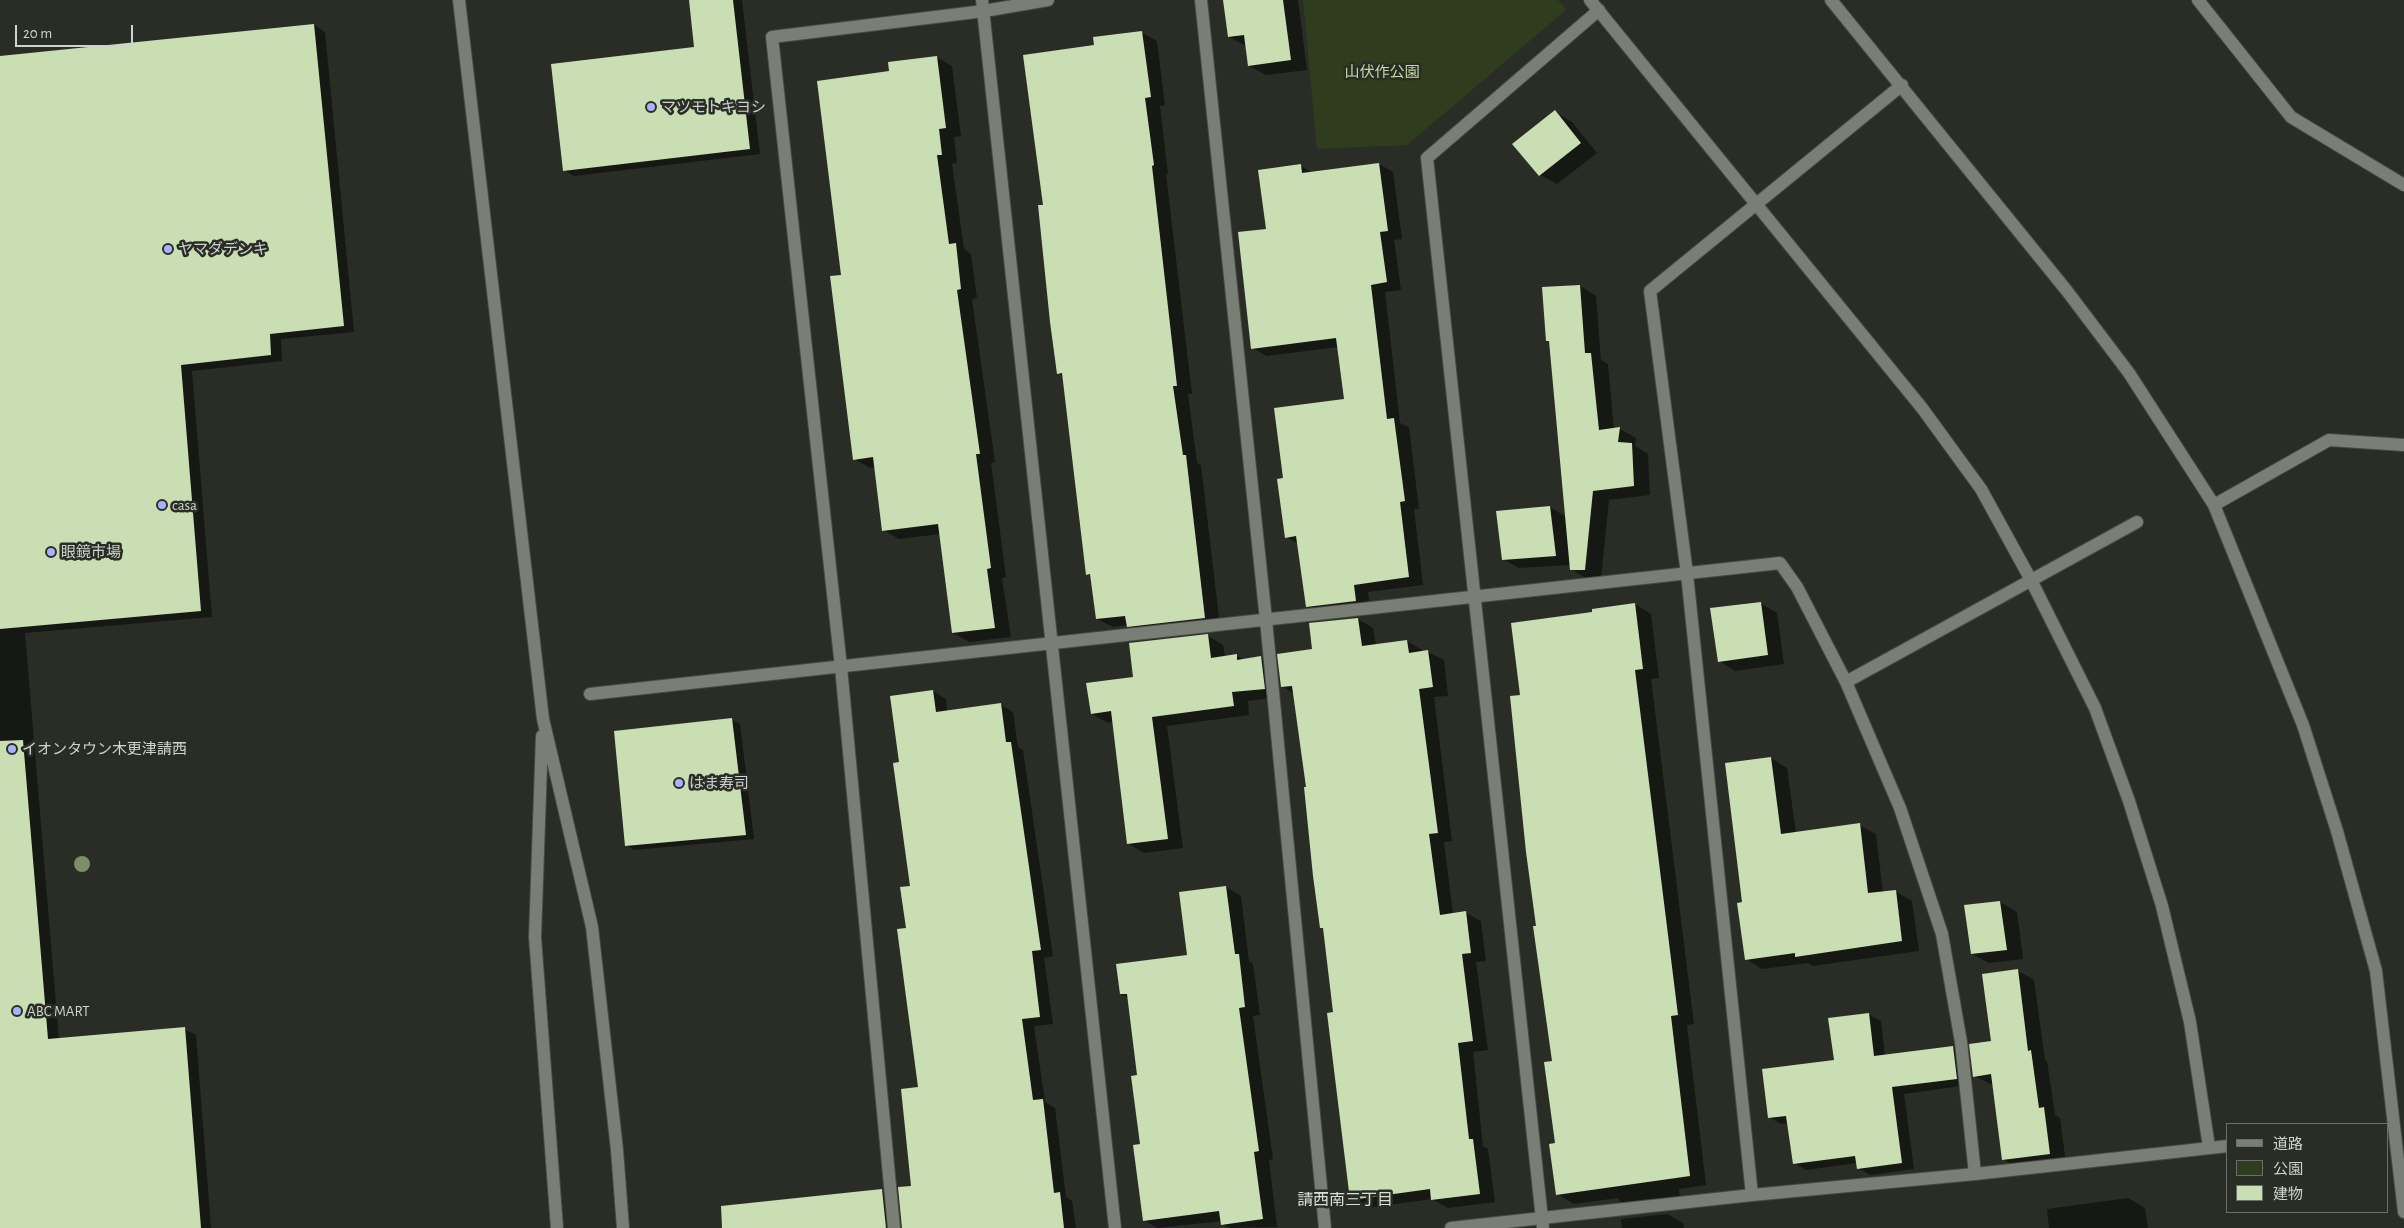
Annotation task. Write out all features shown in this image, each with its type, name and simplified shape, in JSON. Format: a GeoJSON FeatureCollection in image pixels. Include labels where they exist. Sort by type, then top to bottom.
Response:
{"type":"FeatureCollection","features":[{"type":"Feature","properties":{"kind":"street"},"geometry":{"type":"LineString","coordinates":[[459,0],[543,719],[592,927],[617,1150],[623,1228]]}},
{"type":"Feature","properties":{"kind":"street"},"geometry":{"type":"LineString","coordinates":[[894,1228],[841,667],[772,37],[983,6],[1048,0]]}},
{"type":"Feature","properties":{"kind":"street"},"geometry":{"type":"LineString","coordinates":[[1201,0],[1266,620],[1324,1228]]}},
{"type":"Feature","properties":{"kind":"street"},"geometry":{"type":"LineString","coordinates":[[1831,0],[1902,85],[2067,291],[2129,373],[2214,505],[2304,724],[2337,831],[2376,971],[2391,1137],[2404,1212]]}},
{"type":"Feature","properties":{"kind":"street"},"geometry":{"type":"LineString","coordinates":[[2198,0],[2291,117],[2404,185]]}},
{"type":"Feature","properties":{"kind":"street"},"geometry":{"type":"LineString","coordinates":[[1543,1223],[1473,597],[1427,158],[1594,5],[1922,408],[1981,489],[2031,580],[2095,708],[2132,811],[2162,906],[2190,1022],[2209,1147]]}},
{"type":"Feature","properties":{"kind":"street"},"geometry":{"type":"LineString","coordinates":[[983,6],[1115,1228]]}},
{"type":"Feature","properties":{"kind":"street"},"geometry":{"type":"LineString","coordinates":[[1752,1195],[1687,574],[1650,291],[1902,85]]}},
{"type":"Feature","properties":{"kind":"street"},"geometry":{"type":"LineString","coordinates":[[2214,505],[2329,440],[2404,445]]}},
{"type":"Feature","properties":{"kind":"street"},"geometry":{"type":"LineString","coordinates":[[1846,682],[2137,522]]}},
{"type":"Feature","properties":{"kind":"street"},"geometry":{"type":"LineString","coordinates":[[590,694],[1780,563],[1798,587],[1846,682],[1900,808],[1942,934],[1962,1042],[1975,1174]]}},
{"type":"Feature","properties":{"kind":"street"},"geometry":{"type":"LineString","coordinates":[[543,719],[534,937],[557,1228]]}},
{"type":"Feature","properties":{"kind":"street"},"geometry":{"type":"LineString","coordinates":[[1450,1228],[1543,1223],[1752,1195],[1975,1174],[2226,1146]]}},
{"type":"Feature","properties":{"kind":"green space","name":"山伏作公園"},"geometry":{"type":"Polygon","coordinates":[[[1303,0],[1558,0],[1566,10],[1407,145],[1317,149],[1303,0]]]}},
{"type":"Feature","properties":{"kind":"building","name":"マツモトキヨシ"},"geometry":{"type":"Polygon","coordinates":[[[689,0],[733,0],[750,149],[563,171],[551,64],[694,47],[689,0]]]}},
{"type":"Feature","properties":{"kind":"building"},"geometry":{"type":"Polygon","coordinates":[[[1223,0],[1283,0],[1291,60],[1248,66],[1244,35],[1228,37],[1223,0]]]}},
{"type":"Feature","properties":{"kind":"building","name":"ヤマダデンキ"},"geometry":{"type":"Polygon","coordinates":[[[314,24],[344,326],[270,334],[271,355],[181,365],[201,611],[0,629],[0,56],[314,24]]]}},
{"type":"Feature","properties":{"kind":"building"},"geometry":{"type":"Polygon","coordinates":[[[1142,31],[1151,97],[1145,98],[1154,165],[1152,166],[1177,386],[1173,386],[1183,455],[1186,455],[1205,618],[1127,627],[1125,616],[1096,619],[1090,574],[1086,575],[1062,373],[1057,374],[1050,322],[1038,205],[1043,205],[1023,55],[1094,45],[1093,37],[1142,31]]]}},
{"type":"Feature","properties":{"kind":"building"},"geometry":{"type":"Polygon","coordinates":[[[937,56],[946,128],[939,129],[942,155],[937,155],[949,244],[956,243],[961,289],[957,290],[980,454],[976,454],[991,568],[987,569],[995,628],[952,633],[938,524],[882,531],[873,457],[853,460],[830,276],[841,275],[817,81],[889,71],[888,62],[937,56]]]}},
{"type":"Feature","properties":{"kind":"building"},"geometry":{"type":"Polygon","coordinates":[[[1555,110],[1581,143],[1539,176],[1512,144],[1555,110]]]}},
{"type":"Feature","properties":{"kind":"building"},"geometry":{"type":"Polygon","coordinates":[[[1379,163],[1388,231],[1380,232],[1387,282],[1371,285],[1387,419],[1394,418],[1405,501],[1400,502],[1409,577],[1354,585],[1356,601],[1306,607],[1296,536],[1285,538],[1277,479],[1283,478],[1274,408],[1344,399],[1336,338],[1251,349],[1238,232],[1266,229],[1258,170],[1301,164],[1302,173],[1379,163]]]}},
{"type":"Feature","properties":{"kind":"building"},"geometry":{"type":"Polygon","coordinates":[[[1580,285],[1585,353],[1591,353],[1599,430],[1620,427],[1618,442],[1632,443],[1634,486],[1593,491],[1585,570],[1570,570],[1549,341],[1546,341],[1542,287],[1580,285]]]}},
{"type":"Feature","properties":{"kind":"building"},"geometry":{"type":"Polygon","coordinates":[[[1550,506],[1556,556],[1502,560],[1496,511],[1550,506]]]}},
{"type":"Feature","properties":{"kind":"building"},"geometry":{"type":"Polygon","coordinates":[[[1761,602],[1768,655],[1718,662],[1710,608],[1761,602]]]}},
{"type":"Feature","properties":{"kind":"building"},"geometry":{"type":"Polygon","coordinates":[[[1635,603],[1643,669],[1635,670],[1678,1015],[1671,1016],[1690,1176],[1556,1195],[1549,1144],[1555,1143],[1544,1062],[1552,1061],[1533,926],[1536,926],[1526,852],[1510,696],[1520,695],[1511,623],[1592,612],[1592,609],[1635,603]]]}},
{"type":"Feature","properties":{"kind":"building"},"geometry":{"type":"Polygon","coordinates":[[[1358,618],[1362,646],[1407,640],[1409,653],[1428,650],[1433,687],[1419,689],[1438,833],[1429,834],[1440,915],[1466,911],[1471,953],[1462,954],[1473,1041],[1458,1043],[1469,1139],[1473,1139],[1480,1194],[1431,1200],[1430,1189],[1350,1200],[1327,1013],[1333,1012],[1323,928],[1320,928],[1313,876],[1304,787],[1306,787],[1292,686],[1281,687],[1277,654],[1312,649],[1309,623],[1358,618]]]}},
{"type":"Feature","properties":{"kind":"building"},"geometry":{"type":"Polygon","coordinates":[[[1208,634],[1211,658],[1237,654],[1237,660],[1261,656],[1265,689],[1232,692],[1234,706],[1152,717],[1168,839],[1127,844],[1111,711],[1091,714],[1086,683],[1133,677],[1129,643],[1208,634]]]}},
{"type":"Feature","properties":{"kind":"building"},"geometry":{"type":"Polygon","coordinates":[[[933,690],[936,712],[1001,703],[1006,742],[1011,742],[1041,950],[1032,951],[1040,1017],[1022,1019],[1033,1100],[1043,1099],[1054,1193],[1060,1192],[1064,1228],[902,1228],[898,1187],[911,1186],[901,1089],[918,1087],[897,929],[906,928],[900,887],[910,886],[893,763],[899,762],[890,696],[933,690]]]}},
{"type":"Feature","properties":{"kind":"building","name":"はま寿司"},"geometry":{"type":"Polygon","coordinates":[[[732,718],[746,835],[625,846],[614,731],[732,718]]]}},
{"type":"Feature","properties":{"kind":"building"},"geometry":{"type":"Polygon","coordinates":[[[23,740],[48,1039],[185,1027],[201,1228],[0,1228],[0,741],[23,740]]]}},
{"type":"Feature","properties":{"kind":"building"},"geometry":{"type":"Polygon","coordinates":[[[1771,757],[1781,834],[1860,823],[1868,893],[1896,890],[1902,941],[1795,957],[1795,953],[1745,960],[1737,903],[1742,902],[1725,763],[1771,757]]]}},
{"type":"Feature","properties":{"kind":"building"},"geometry":{"type":"Polygon","coordinates":[[[1226,886],[1235,954],[1239,954],[1245,1007],[1239,1008],[1259,1151],[1254,1152],[1263,1219],[1221,1225],[1219,1211],[1143,1221],[1133,1145],[1140,1144],[1131,1076],[1137,1075],[1127,994],[1120,994],[1116,964],[1187,955],[1179,892],[1226,886]]]}},
{"type":"Feature","properties":{"kind":"building"},"geometry":{"type":"Polygon","coordinates":[[[2000,901],[2007,950],[1971,954],[1964,905],[2000,901]]]}},
{"type":"Feature","properties":{"kind":"building"},"geometry":{"type":"Polygon","coordinates":[[[2018,969],[2028,1051],[2031,1050],[2039,1108],[2044,1107],[2050,1154],[2002,1160],[1991,1074],[1973,1077],[1969,1044],[1991,1041],[1982,974],[2018,969]]]}},
{"type":"Feature","properties":{"kind":"building"},"geometry":{"type":"Polygon","coordinates":[[[1869,1013],[1874,1056],[1953,1046],[1957,1079],[1892,1087],[1902,1163],[1857,1169],[1855,1156],[1793,1164],[1786,1116],[1768,1118],[1762,1069],[1834,1060],[1828,1018],[1869,1013]]]}},
{"type":"Feature","properties":{"kind":"building"},"geometry":{"type":"Polygon","coordinates":[[[882,1189],[886,1228],[722,1228],[721,1206],[882,1189]]]}},
{"type":"Feature","properties":{"kind":"place","name":"マツモトキヨシ"},"geometry":{"type":"Point","coordinates":[651,107]}},
{"type":"Feature","properties":{"kind":"place","name":"ヤマダデンキ"},"geometry":{"type":"Point","coordinates":[168,249]}},
{"type":"Feature","properties":{"kind":"place","name":"casa"},"geometry":{"type":"Point","coordinates":[162,505]}},
{"type":"Feature","properties":{"kind":"place","name":"眼鏡市場"},"geometry":{"type":"Point","coordinates":[51,552]}},
{"type":"Feature","properties":{"kind":"place","name":"イオンタウン木更津請西"},"geometry":{"type":"Point","coordinates":[12,749]}},
{"type":"Feature","properties":{"kind":"place","name":"はま寿司"},"geometry":{"type":"Point","coordinates":[679,783]}},
{"type":"Feature","properties":{"kind":"place","name":"ABC MART"},"geometry":{"type":"Point","coordinates":[17,1011]}},
{"type":"Feature","properties":{"kind":"district","name":"請西南三丁目"},"geometry":{"type":"Point","coordinates":[1345,1200]}}]}
